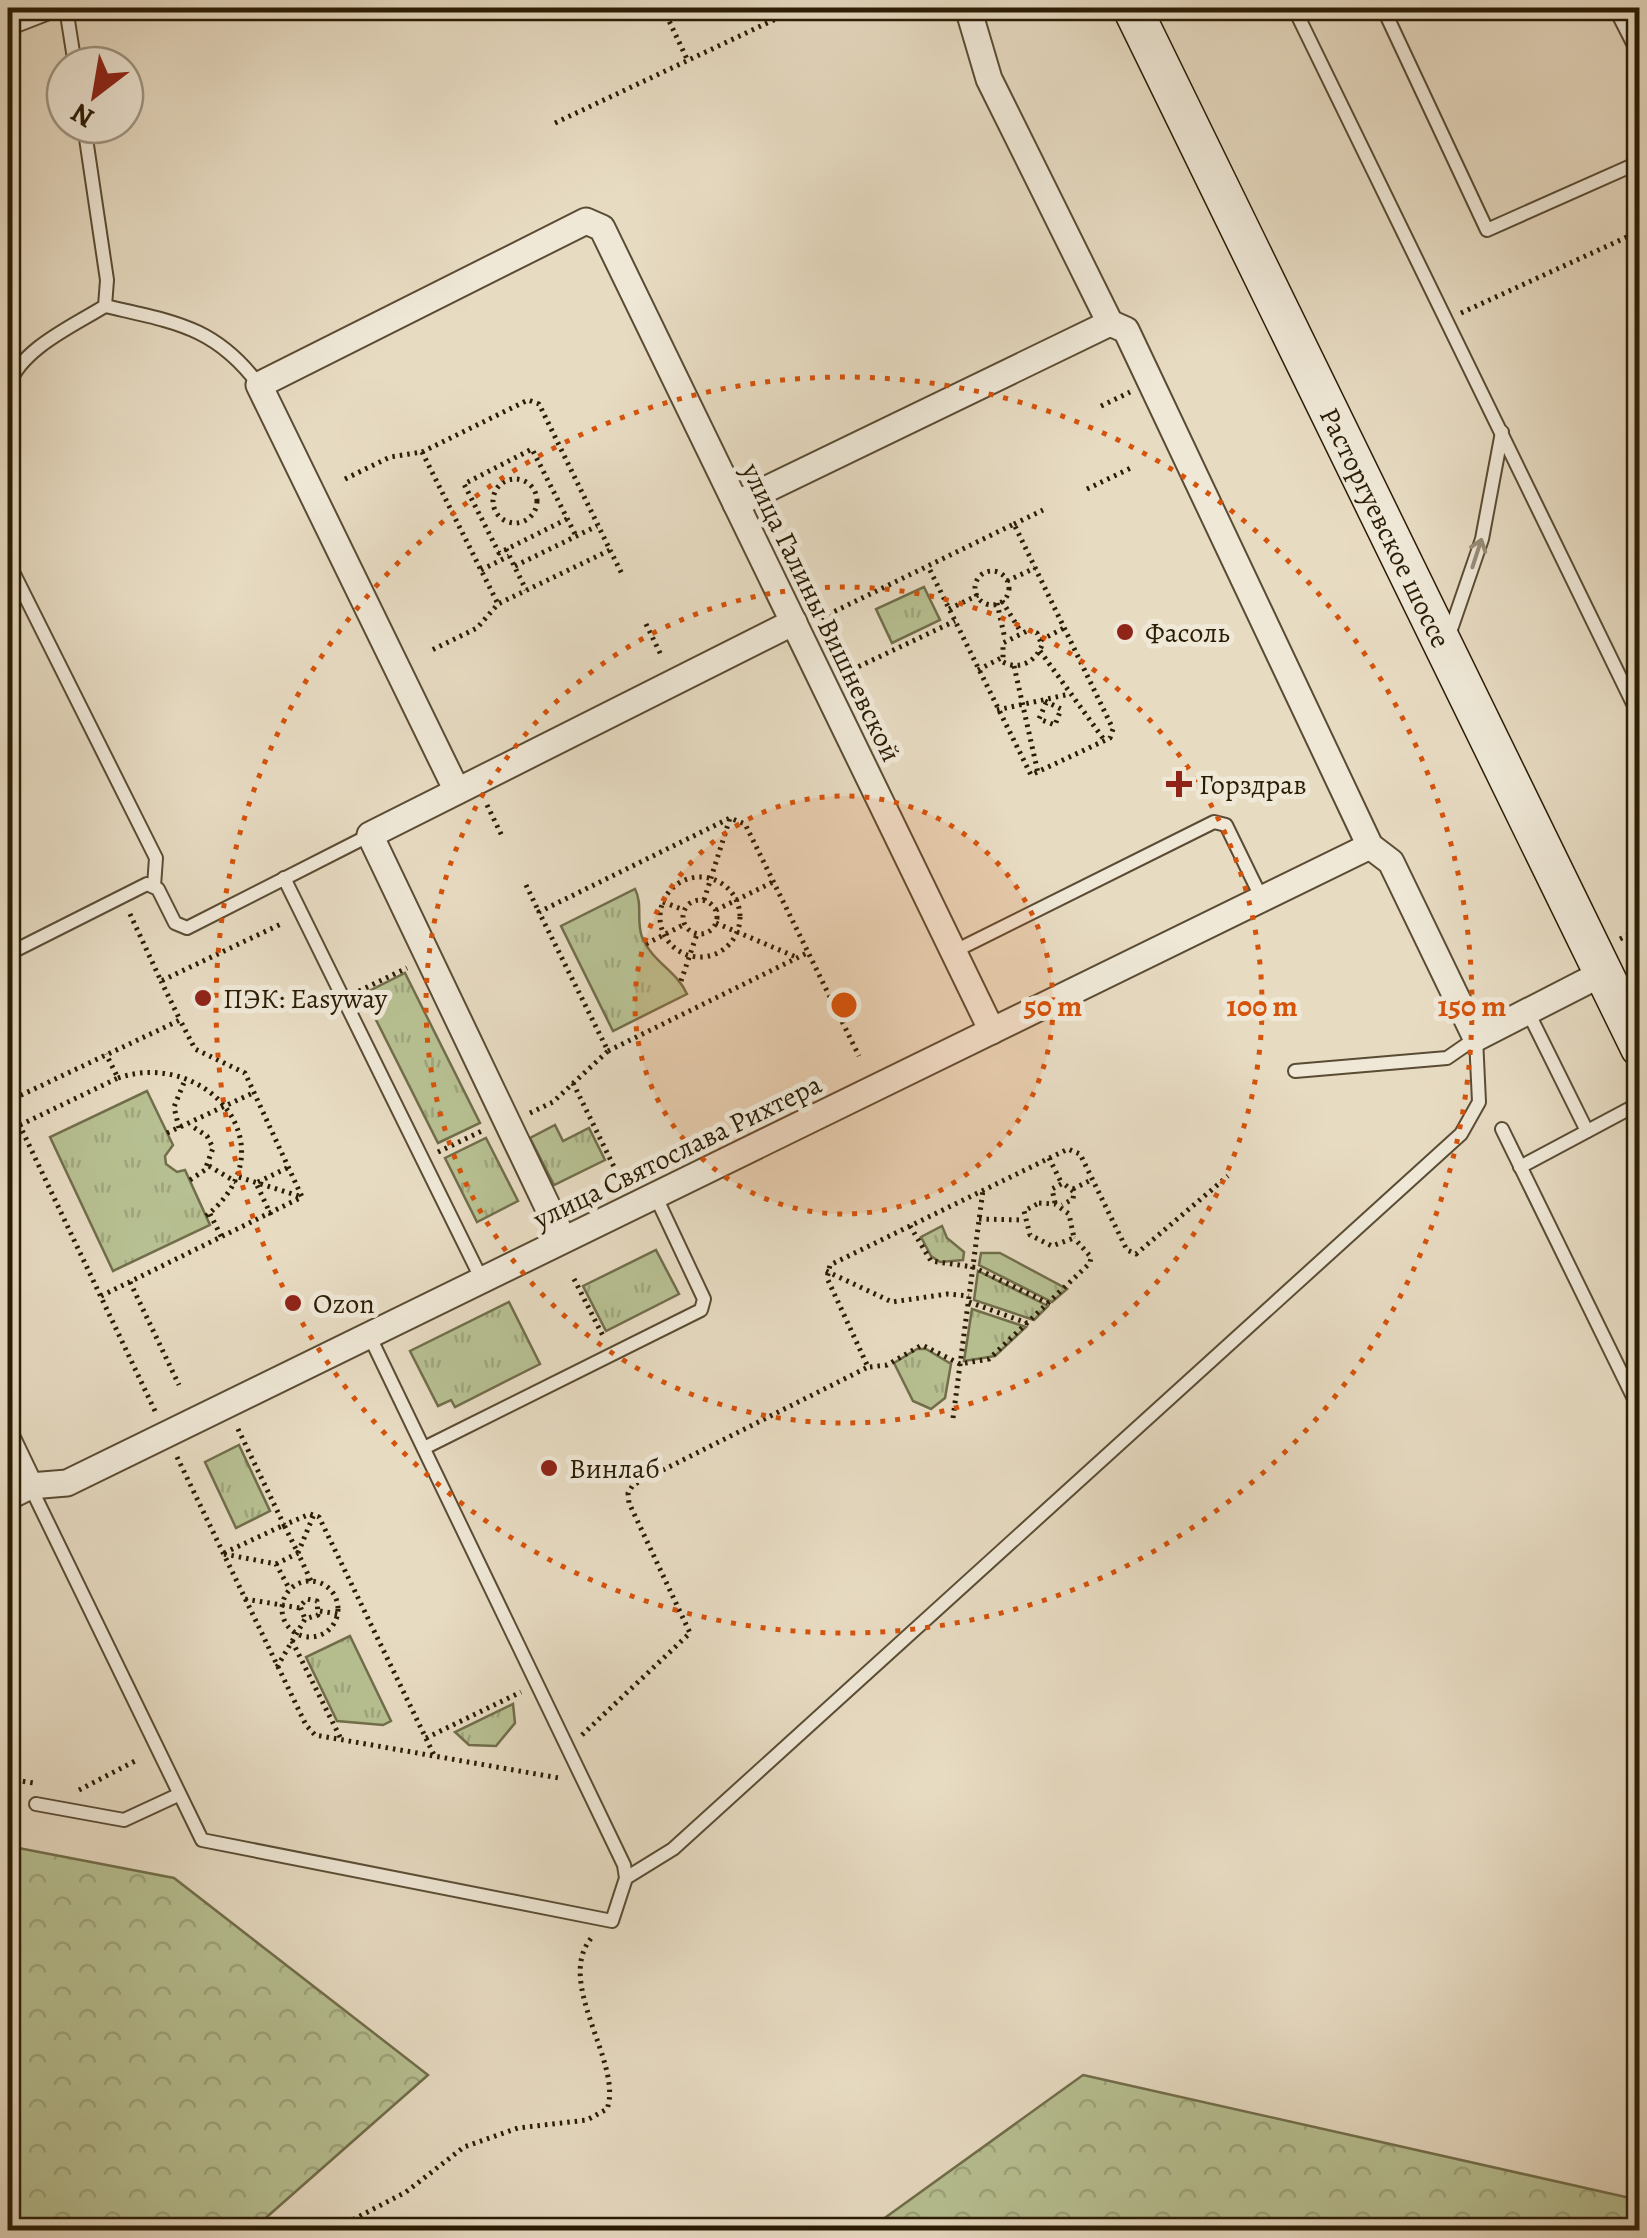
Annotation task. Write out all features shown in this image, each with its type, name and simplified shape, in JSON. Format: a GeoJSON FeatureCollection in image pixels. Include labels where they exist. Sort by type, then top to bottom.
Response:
{"type":"FeatureCollection","features":[{"type":"Feature","properties":{"kind":"main road","name":"Расторгуевское шоссе"},"geometry":{"type":"LineString","coordinates":[[1132,8],[1640,1048]]}},
{"type":"Feature","properties":{"kind":"street"},"geometry":{"type":"LineString","coordinates":[[8,22],[44,8]]}},
{"type":"Feature","properties":{"kind":"street"},"geometry":{"type":"LineString","coordinates":[[968,8],[989,80],[1110,323],[1126,330],[1370,846],[1391,862],[1476,1038],[1601,974]]}},
{"type":"Feature","properties":{"kind":"street","name":"улица Галины Вишневской"},"geometry":{"type":"LineString","coordinates":[[259,385],[569,230],[594,222],[602,228],[736,504],[806,620],[992,1030]]}},
{"type":"Feature","properties":{"kind":"street"},"geometry":{"type":"LineString","coordinates":[[736,504],[1110,323]]}},
{"type":"Feature","properties":{"kind":"street"},"geometry":{"type":"LineString","coordinates":[[259,385],[457,792]]}},
{"type":"Feature","properties":{"kind":"street"},"geometry":{"type":"LineString","coordinates":[[563,1239],[370,836],[806,620]]}},
{"type":"Feature","properties":{"kind":"street","name":"улица Святослава Рихтера"},"geometry":{"type":"LineString","coordinates":[[19,1492],[62,1485],[1370,846]]}},
{"type":"Feature","properties":{"kind":"street"},"geometry":{"type":"LineString","coordinates":[[8,1440],[19,1492]]}},
{"type":"Feature","properties":{"kind":"lane"},"geometry":{"type":"LineString","coordinates":[[66,8],[72,45]]}},
{"type":"Feature","properties":{"kind":"lane"},"geometry":{"type":"LineString","coordinates":[[1294,8],[1640,718]]}},
{"type":"Feature","properties":{"kind":"lane"},"geometry":{"type":"LineString","coordinates":[[1383,8],[1487,230],[1640,162]]}},
{"type":"Feature","properties":{"kind":"lane"},"geometry":{"type":"LineString","coordinates":[[1615,8],[1640,57]]}},
{"type":"Feature","properties":{"kind":"lane"},"geometry":{"type":"LineString","coordinates":[[87,145],[107,280],[106,306]]}},
{"type":"Feature","properties":{"kind":"lane"},"geometry":{"type":"LineString","coordinates":[[8,386],[11,377],[49,340],[106,306],[208,334],[238,356],[259,385]]}},
{"type":"Feature","properties":{"kind":"lane"},"geometry":{"type":"LineString","coordinates":[[1446,645],[1482,539],[1502,432]]}},
{"type":"Feature","properties":{"kind":"lane"},"geometry":{"type":"LineString","coordinates":[[8,562],[156,858],[154,886],[176,923],[186,928],[370,836]]}},
{"type":"Feature","properties":{"kind":"lane"},"geometry":{"type":"LineString","coordinates":[[954,952],[1214,822],[1226,825],[1262,899]]}},
{"type":"Feature","properties":{"kind":"lane"},"geometry":{"type":"LineString","coordinates":[[284,878],[482,1280]]}},
{"type":"Feature","properties":{"kind":"lane"},"geometry":{"type":"LineString","coordinates":[[8,954],[148,884],[154,886]]}},
{"type":"Feature","properties":{"kind":"lane"},"geometry":{"type":"LineString","coordinates":[[1528,1012],[1587,1131]]}},
{"type":"Feature","properties":{"kind":"lane"},"geometry":{"type":"LineString","coordinates":[[1295,1071],[1447,1058],[1476,1038]]}},
{"type":"Feature","properties":{"kind":"lane"},"geometry":{"type":"LineString","coordinates":[[626,1878],[687,1836],[1462,1134],[1479,1102],[1476,1038]]}},
{"type":"Feature","properties":{"kind":"lane"},"geometry":{"type":"LineString","coordinates":[[1520,1167],[1640,1103]]}},
{"type":"Feature","properties":{"kind":"lane"},"geometry":{"type":"LineString","coordinates":[[1502,1129],[1640,1410]]}},
{"type":"Feature","properties":{"kind":"lane"},"geometry":{"type":"LineString","coordinates":[[424,1448],[705,1304],[655,1195]]}},
{"type":"Feature","properties":{"kind":"lane"},"geometry":{"type":"LineString","coordinates":[[19,1492],[197,1834],[211,1845],[605,1923],[616,1915],[626,1878],[624,1865],[370,1335]]}},
{"type":"Feature","properties":{"kind":"lane"},"geometry":{"type":"LineString","coordinates":[[36,1804],[124,1820],[178,1795]]}},
{"type":"Feature","properties":{"kind":"path"},"geometry":{"type":"LineString","coordinates":[[663,8],[687,60]]}},
{"type":"Feature","properties":{"kind":"path"},"geometry":{"type":"LineString","coordinates":[[555,123],[799,8]]}},
{"type":"Feature","properties":{"kind":"path"},"geometry":{"type":"LineString","coordinates":[[1461,312],[1640,231]]}},
{"type":"Feature","properties":{"kind":"path"},"geometry":{"type":"LineString","coordinates":[[345,479],[390,457],[422,452],[534,400],[622,574]]}},
{"type":"Feature","properties":{"kind":"path"},"geometry":{"type":"LineString","coordinates":[[508,552],[498,553],[464,484],[532,450],[576,536]]}},
{"type":"Feature","properties":{"kind":"path"},"geometry":{"type":"LineString","coordinates":[[422,452],[498,604]]}},
{"type":"Feature","properties":{"kind":"path"},"geometry":{"type":"LineString","coordinates":[[498,466],[505,481]]}},
{"type":"Feature","properties":{"kind":"path"},"geometry":{"type":"LineString","coordinates":[[1087,489],[1131,468]]}},
{"type":"Feature","properties":{"kind":"path"},"geometry":{"type":"LineString","coordinates":[[505,481],[524,481],[534,492],[537,506],[525,522]]}},
{"type":"Feature","properties":{"kind":"path"},"geometry":{"type":"LineString","coordinates":[[505,481],[493,497],[496,512],[506,522],[525,522]]}},
{"type":"Feature","properties":{"kind":"path"},"geometry":{"type":"LineString","coordinates":[[534,492],[550,484]]}},
{"type":"Feature","properties":{"kind":"path"},"geometry":{"type":"LineString","coordinates":[[806,620],[1044,510]]}},
{"type":"Feature","properties":{"kind":"path"},"geometry":{"type":"LineString","coordinates":[[481,519],[496,512]]}},
{"type":"Feature","properties":{"kind":"path"},"geometry":{"type":"LineString","coordinates":[[481,570],[532,536],[567,519]]}},
{"type":"Feature","properties":{"kind":"path"},"geometry":{"type":"LineString","coordinates":[[525,522],[532,536]]}},
{"type":"Feature","properties":{"kind":"path"},"geometry":{"type":"LineString","coordinates":[[928,566],[1027,770],[1038,773],[1105,741],[1113,730],[1014,524]]}},
{"type":"Feature","properties":{"kind":"path"},"geometry":{"type":"LineString","coordinates":[[514,566],[598,525]]}},
{"type":"Feature","properties":{"kind":"path"},"geometry":{"type":"LineString","coordinates":[[430,651],[477,628],[498,604],[610,550]]}},
{"type":"Feature","properties":{"kind":"path"},"geometry":{"type":"LineString","coordinates":[[508,552],[526,590]]}},
{"type":"Feature","properties":{"kind":"path"},"geometry":{"type":"LineString","coordinates":[[1007,581],[1035,568]]}},
{"type":"Feature","properties":{"kind":"path"},"geometry":{"type":"LineString","coordinates":[[986,572],[1000,573],[1007,581],[1009,592],[999,602],[985,603],[978,595],[976,583],[986,572]]}},
{"type":"Feature","properties":{"kind":"path"},"geometry":{"type":"LineString","coordinates":[[949,609],[978,595]]}},
{"type":"Feature","properties":{"kind":"path"},"geometry":{"type":"LineString","coordinates":[[999,602],[1022,632]]}},
{"type":"Feature","properties":{"kind":"path"},"geometry":{"type":"LineString","coordinates":[[999,602],[1006,641],[1002,658]]}},
{"type":"Feature","properties":{"kind":"path"},"geometry":{"type":"LineString","coordinates":[[846,674],[954,621]]}},
{"type":"Feature","properties":{"kind":"path"},"geometry":{"type":"LineString","coordinates":[[646,624],[661,655]]}},
{"type":"Feature","properties":{"kind":"path"},"geometry":{"type":"LineString","coordinates":[[1041,640],[1064,628]]}},
{"type":"Feature","properties":{"kind":"path"},"geometry":{"type":"LineString","coordinates":[[1006,641],[1022,632],[1037,634],[1040,652],[1105,741]]}},
{"type":"Feature","properties":{"kind":"path"},"geometry":{"type":"LineString","coordinates":[[1014,666],[1028,663],[1040,652]]}},
{"type":"Feature","properties":{"kind":"path"},"geometry":{"type":"LineString","coordinates":[[978,670],[1002,658]]}},
{"type":"Feature","properties":{"kind":"path"},"geometry":{"type":"LineString","coordinates":[[1002,658],[1014,666],[1038,773]]}},
{"type":"Feature","properties":{"kind":"path"},"geometry":{"type":"LineString","coordinates":[[998,710],[1070,694]]}},
{"type":"Feature","properties":{"kind":"path"},"geometry":{"type":"LineString","coordinates":[[1045,702],[1061,709],[1055,725],[1039,719],[1045,702]]}},
{"type":"Feature","properties":{"kind":"path"},"geometry":{"type":"LineString","coordinates":[[1255,784],[1264,780]]}},
{"type":"Feature","properties":{"kind":"path"},"geometry":{"type":"LineString","coordinates":[[704,900],[730,818]]}},
{"type":"Feature","properties":{"kind":"path"},"geometry":{"type":"LineString","coordinates":[[539,912],[730,818],[745,824],[859,1056]]}},
{"type":"Feature","properties":{"kind":"path"},"geometry":{"type":"LineString","coordinates":[[711,878],[732,890],[736,900],[741,925],[720,953],[689,956],[669,944],[660,909],[681,881],[711,878]]}},
{"type":"Feature","properties":{"kind":"path"},"geometry":{"type":"LineString","coordinates":[[716,910],[773,882]]}},
{"type":"Feature","properties":{"kind":"path"},"geometry":{"type":"LineString","coordinates":[[526,885],[608,1051]]}},
{"type":"Feature","properties":{"kind":"path"},"geometry":{"type":"LineString","coordinates":[[685,924],[685,910],[692,902],[704,900],[716,910]]}},
{"type":"Feature","properties":{"kind":"path"},"geometry":{"type":"LineString","coordinates":[[663,902],[685,910]]}},
{"type":"Feature","properties":{"kind":"path"},"geometry":{"type":"LineString","coordinates":[[697,934],[708,932],[716,924],[716,910]]}},
{"type":"Feature","properties":{"kind":"path"},"geometry":{"type":"LineString","coordinates":[[646,944],[685,924]]}},
{"type":"Feature","properties":{"kind":"path"},"geometry":{"type":"LineString","coordinates":[[685,924],[697,934]]}},
{"type":"Feature","properties":{"kind":"path"},"geometry":{"type":"LineString","coordinates":[[716,924],[798,958]]}},
{"type":"Feature","properties":{"kind":"path"},"geometry":{"type":"LineString","coordinates":[[681,981],[697,934]]}},
{"type":"Feature","properties":{"kind":"path"},"geometry":{"type":"LineString","coordinates":[[435,1153],[553,1102],[608,1051],[808,953]]}},
{"type":"Feature","properties":{"kind":"path"},"geometry":{"type":"LineString","coordinates":[[356,992],[428,958]]}},
{"type":"Feature","properties":{"kind":"path"},"geometry":{"type":"LineString","coordinates":[[180,1020],[195,1049],[242,1068],[302,1197]]}},
{"type":"Feature","properties":{"kind":"path"},"geometry":{"type":"LineString","coordinates":[[106,1054],[118,1078]]}},
{"type":"Feature","properties":{"kind":"path"},"geometry":{"type":"LineString","coordinates":[[20,1124],[118,1078],[153,1070],[186,1079],[224,1106],[243,1142],[244,1159],[238,1180],[208,1214],[222,1238]]}},
{"type":"Feature","properties":{"kind":"path"},"geometry":{"type":"LineString","coordinates":[[179,1128],[174,1107],[186,1079]]}},
{"type":"Feature","properties":{"kind":"path"},"geometry":{"type":"LineString","coordinates":[[573,1083],[618,1173]]}},
{"type":"Feature","properties":{"kind":"path"},"geometry":{"type":"LineString","coordinates":[[167,1134],[254,1092]]}},
{"type":"Feature","properties":{"kind":"path"},"geometry":{"type":"LineString","coordinates":[[188,1124],[207,1136],[213,1148],[208,1166],[190,1180]]}},
{"type":"Feature","properties":{"kind":"path"},"geometry":{"type":"LineString","coordinates":[[826,1271],[983,1190],[1075,1149],[1127,1250],[1136,1254],[1228,1176]]}},
{"type":"Feature","properties":{"kind":"path"},"geometry":{"type":"LineString","coordinates":[[1049,1158],[1061,1183],[1072,1189]]}},
{"type":"Feature","properties":{"kind":"path"},"geometry":{"type":"LineString","coordinates":[[208,1166],[238,1180],[302,1197]]}},
{"type":"Feature","properties":{"kind":"path"},"geometry":{"type":"LineString","coordinates":[[256,1183],[290,1167]]}},
{"type":"Feature","properties":{"kind":"path"},"geometry":{"type":"LineString","coordinates":[[1072,1189],[1093,1179]]}},
{"type":"Feature","properties":{"kind":"path"},"geometry":{"type":"LineString","coordinates":[[256,1183],[271,1215]]}},
{"type":"Feature","properties":{"kind":"path"},"geometry":{"type":"LineString","coordinates":[[568,1748],[690,1633],[629,1503],[628,1493],[634,1485],[868,1367],[887,1365],[922,1345],[960,1364],[989,1359],[1090,1264],[1091,1257],[1074,1238],[1072,1221],[1057,1205],[1052,1189],[1061,1183]]}},
{"type":"Feature","properties":{"kind":"path"},"geometry":{"type":"LineString","coordinates":[[1072,1189],[1073,1199],[1057,1205],[1031,1206],[1024,1211],[1024,1220],[1030,1235],[1043,1244],[1060,1246],[1074,1238]]}},
{"type":"Feature","properties":{"kind":"path"},"geometry":{"type":"LineString","coordinates":[[953,1418],[983,1190]]}},
{"type":"Feature","properties":{"kind":"path"},"geometry":{"type":"LineString","coordinates":[[100,1296],[302,1197]]}},
{"type":"Feature","properties":{"kind":"path"},"geometry":{"type":"LineString","coordinates":[[979,1219],[1024,1220]]}},
{"type":"Feature","properties":{"kind":"path"},"geometry":{"type":"LineString","coordinates":[[910,1226],[931,1261],[973,1267],[1048,1303]]}},
{"type":"Feature","properties":{"kind":"path"},"geometry":{"type":"LineString","coordinates":[[826,1271],[892,1302],[947,1294],[1027,1323]]}},
{"type":"Feature","properties":{"kind":"path"},"geometry":{"type":"LineString","coordinates":[[826,1271],[868,1367]]}},
{"type":"Feature","properties":{"kind":"path"},"geometry":{"type":"LineString","coordinates":[[574,1279],[612,1354]]}},
{"type":"Feature","properties":{"kind":"path"},"geometry":{"type":"LineString","coordinates":[[130,1282],[179,1384]]}},
{"type":"Feature","properties":{"kind":"path"},"geometry":{"type":"LineString","coordinates":[[235,1424],[311,1580],[324,1585],[338,1601],[338,1614],[324,1634],[311,1637],[296,1633],[282,1616],[282,1605],[290,1590],[311,1580]]}},
{"type":"Feature","properties":{"kind":"path"},"geometry":{"type":"LineString","coordinates":[[314,1514],[298,1553],[276,1564],[223,1554],[284,1526],[314,1514]]}},
{"type":"Feature","properties":{"kind":"path"},"geometry":{"type":"LineString","coordinates":[[314,1514],[435,1757]]}},
{"type":"Feature","properties":{"kind":"path"},"geometry":{"type":"LineString","coordinates":[[276,1564],[290,1590]]}},
{"type":"Feature","properties":{"kind":"path"},"geometry":{"type":"LineString","coordinates":[[315,1601],[324,1585]]}},
{"type":"Feature","properties":{"kind":"path"},"geometry":{"type":"LineString","coordinates":[[245,1599],[300,1608]]}},
{"type":"Feature","properties":{"kind":"path"},"geometry":{"type":"LineString","coordinates":[[300,1608],[307,1600],[315,1601]]}},
{"type":"Feature","properties":{"kind":"path"},"geometry":{"type":"LineString","coordinates":[[315,1601],[320,1610],[338,1614]]}},
{"type":"Feature","properties":{"kind":"path"},"geometry":{"type":"LineString","coordinates":[[300,1608],[305,1618]]}},
{"type":"Feature","properties":{"kind":"path"},"geometry":{"type":"LineString","coordinates":[[305,1618],[315,1618],[320,1610]]}},
{"type":"Feature","properties":{"kind":"path"},"geometry":{"type":"LineString","coordinates":[[277,1667],[305,1618]]}},
{"type":"Feature","properties":{"kind":"path"},"geometry":{"type":"LineString","coordinates":[[292,1641],[342,1742]]}},
{"type":"Feature","properties":{"kind":"path"},"geometry":{"type":"LineString","coordinates":[[426,1738],[524,1690]]}},
{"type":"Feature","properties":{"kind":"path"},"geometry":{"type":"LineString","coordinates":[[79,1790],[140,1759],[146,1774]]}},
{"type":"Feature","properties":{"kind":"path"},"geometry":{"type":"LineString","coordinates":[[8,1777],[44,1784]]}},
{"type":"Feature","properties":{"kind":"path"},"geometry":{"type":"LineString","coordinates":[[62,1787],[96,1792]]}},
{"type":"Feature","properties":{"kind":"path"},"geometry":{"type":"LineString","coordinates":[[333,2230],[406,2192],[464,2147],[518,2128],[587,2120],[607,2109],[614,2092],[582,1996],[585,1944],[605,1923]]}},
{"type":"Feature","properties":{"kind":"green space"},"geometry":{"type":"Polygon","coordinates":[[[924,587],[940,620],[892,643],[876,609],[924,587]]]}},
{"type":"Feature","properties":{"kind":"green space"},"geometry":{"type":"Polygon","coordinates":[[[635,889],[642,937],[687,994],[613,1031],[561,926],[635,889]]]}},
{"type":"Feature","properties":{"kind":"green space"},"geometry":{"type":"Polygon","coordinates":[[[405,973],[480,1123],[438,1143],[363,994],[405,973]]]}},
{"type":"Feature","properties":{"kind":"green space"},"geometry":{"type":"Polygon","coordinates":[[[147,1091],[173,1145],[165,1156],[166,1164],[177,1172],[185,1170],[210,1225],[113,1271],[50,1137],[147,1091]]]}},
{"type":"Feature","properties":{"kind":"green space"},"geometry":{"type":"Polygon","coordinates":[[[555,1125],[563,1141],[589,1128],[605,1160],[554,1185],[530,1138],[555,1125]]]}},
{"type":"Feature","properties":{"kind":"green space"},"geometry":{"type":"Polygon","coordinates":[[[486,1138],[518,1201],[477,1222],[445,1158],[486,1138]]]}},
{"type":"Feature","properties":{"kind":"green space"},"geometry":{"type":"Polygon","coordinates":[[[942,1226],[947,1238],[964,1252],[963,1260],[940,1262],[931,1256],[921,1237],[942,1226]]]}},
{"type":"Feature","properties":{"kind":"green space"},"geometry":{"type":"Polygon","coordinates":[[[656,1250],[679,1294],[606,1331],[583,1286],[656,1250]]]}},
{"type":"Feature","properties":{"kind":"green space"},"geometry":{"type":"Polygon","coordinates":[[[981,1253],[1000,1253],[1067,1289],[1052,1302],[979,1265],[981,1253]]]}},
{"type":"Feature","properties":{"kind":"green space"},"geometry":{"type":"Polygon","coordinates":[[[978,1271],[1048,1306],[1034,1320],[974,1300],[978,1271]]]}},
{"type":"Feature","properties":{"kind":"green space"},"geometry":{"type":"Polygon","coordinates":[[[509,1302],[540,1364],[455,1407],[451,1400],[438,1406],[410,1351],[509,1302]]]}},
{"type":"Feature","properties":{"kind":"green space"},"geometry":{"type":"Polygon","coordinates":[[[972,1309],[1026,1327],[995,1356],[964,1361],[972,1309]]]}},
{"type":"Feature","properties":{"kind":"green space"},"geometry":{"type":"Polygon","coordinates":[[[917,1349],[926,1349],[951,1364],[945,1398],[931,1409],[913,1401],[894,1363],[917,1349]]]}},
{"type":"Feature","properties":{"kind":"green space"},"geometry":{"type":"Polygon","coordinates":[[[239,1445],[270,1511],[236,1528],[205,1462],[239,1445]]]}},
{"type":"Feature","properties":{"kind":"green space"},"geometry":{"type":"Polygon","coordinates":[[[350,1636],[391,1721],[383,1725],[337,1721],[306,1657],[350,1636]]]}},
{"type":"Feature","properties":{"kind":"green space"},"geometry":{"type":"Polygon","coordinates":[[[513,1704],[515,1723],[496,1746],[469,1745],[455,1732],[513,1704]]]}},
{"type":"Feature","properties":{"kind":"green space"},"geometry":{"type":"Polygon","coordinates":[[[8,1846],[174,1878],[428,2075],[252,2230],[8,2230],[8,1846]]]}},
{"type":"Feature","properties":{"kind":"green space"},"geometry":{"type":"Polygon","coordinates":[[[1083,2075],[1639,2200],[1639,2230],[868,2230],[1083,2075]]]}},
{"type":"Feature","properties":{"kind":"place","name":"Фасоль"},"geometry":{"type":"Point","coordinates":[1125,632]}},
{"type":"Feature","properties":{"kind":"place","name":"Горздрав"},"geometry":{"type":"Point","coordinates":[1179,784]}},
{"type":"Feature","properties":{"kind":"place","name":"ПЭК: Easyway"},"geometry":{"type":"Point","coordinates":[203,998]}},
{"type":"Feature","properties":{"kind":"place","name":"Ozon"},"geometry":{"type":"Point","coordinates":[293,1303]}},
{"type":"Feature","properties":{"kind":"place","name":"Винлаб"},"geometry":{"type":"Point","coordinates":[549,1468]}}]}
